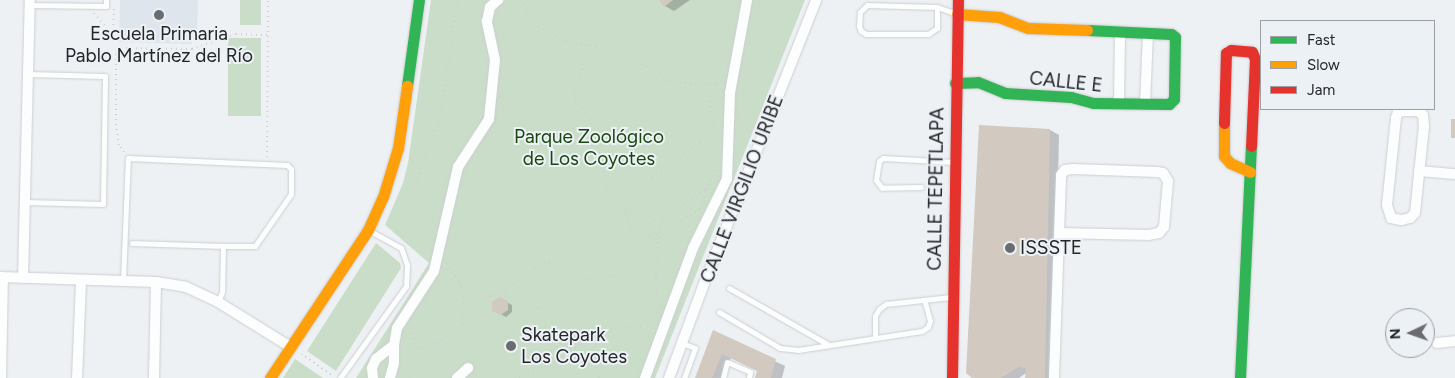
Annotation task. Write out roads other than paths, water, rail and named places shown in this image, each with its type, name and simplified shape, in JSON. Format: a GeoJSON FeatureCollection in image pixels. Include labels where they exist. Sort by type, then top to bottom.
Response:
{"type":"FeatureCollection","features":[{"type":"Feature","properties":{"kind":"street"},"geometry":{"type":"LineString","coordinates":[[270,377],[368,230],[388,184],[398,148],[419,0]]}},
{"type":"Feature","properties":{"kind":"street"},"geometry":{"type":"LineString","coordinates":[[390,378],[394,363],[394,345],[397,328],[434,271],[458,167],[489,119],[495,60],[487,21],[490,7],[498,0]]}},
{"type":"Feature","properties":{"kind":"street"},"geometry":{"type":"LineString","coordinates":[[645,378],[693,248],[727,179],[730,93],[747,0]]}},
{"type":"Feature","properties":{"kind":"street","name":"CALLE VIRGILIO URIBE"},"geometry":{"type":"LineString","coordinates":[[670,378],[816,0]]}},
{"type":"Feature","properties":{"kind":"street","name":"CALLE TEPETLAPA"},"geometry":{"type":"LineString","coordinates":[[952,378],[955,83],[958,0]]}},
{"type":"Feature","properties":{"kind":"street"},"geometry":{"type":"LineString","coordinates":[[23,278],[30,2]]}},
{"type":"Feature","properties":{"kind":"street"},"geometry":{"type":"LineString","coordinates":[[957,14],[999,16],[1028,28],[1148,33],[1145,104]]}},
{"type":"Feature","properties":{"kind":"street"},"geometry":{"type":"LineString","coordinates":[[1118,104],[1120,32]]}},
{"type":"Feature","properties":{"kind":"street","name":"CALLE E"},"geometry":{"type":"LineString","coordinates":[[955,83],[978,82],[1004,93],[1015,95],[1071,96],[1094,103],[1168,104],[1174,99],[1175,37],[1171,34],[1148,33]]}},
{"type":"Feature","properties":{"kind":"street"},"geometry":{"type":"LineString","coordinates":[[1240,378],[1250,172],[1255,59],[1252,52],[1231,50],[1226,53],[1225,63],[1224,156],[1230,163],[1250,172]]}},
{"type":"Feature","properties":{"kind":"street"},"geometry":{"type":"LineString","coordinates":[[1418,111],[1423,115],[1419,171],[1415,213],[1410,218],[1401,220],[1392,218],[1387,205],[1398,112],[1418,111]]}},
{"type":"Feature","properties":{"kind":"street"},"geometry":{"type":"LineString","coordinates":[[1054,378],[1061,175],[1065,170],[1163,173],[1168,180],[1164,227],[1159,233],[1148,235],[1060,233]]}},
{"type":"Feature","properties":{"kind":"street"},"geometry":{"type":"LineString","coordinates":[[1419,171],[1455,174]]}},
{"type":"Feature","properties":{"kind":"street"},"geometry":{"type":"LineString","coordinates":[[1,378],[2,278],[156,282],[186,287],[218,302],[289,346]]}},
{"type":"Feature","properties":{"kind":"street"},"geometry":{"type":"LineString","coordinates":[[77,378],[81,281]]}},
{"type":"Feature","properties":{"kind":"street"},"geometry":{"type":"LineString","coordinates":[[154,378],[156,282]]}},
{"type":"Feature","properties":{"kind":"street"},"geometry":{"type":"LineString","coordinates":[[1438,343],[1455,341]]}},
{"type":"Feature","properties":{"kind":"street"},"geometry":{"type":"LineString","coordinates":[[373,378],[372,368],[376,359],[394,345]]}},
{"type":"Feature","properties":{"kind":"street"},"geometry":{"type":"LineString","coordinates":[[394,363],[400,378]]}},
{"type":"Feature","properties":{"kind":"street"},"geometry":{"type":"LineString","coordinates":[[457,378],[468,368]]}},
{"type":"Feature","properties":{"kind":"lane"},"geometry":{"type":"LineString","coordinates":[[30,2],[106,6],[106,0]]}},
{"type":"Feature","properties":{"kind":"lane"},"geometry":{"type":"LineString","coordinates":[[938,7],[936,28],[928,34],[866,34],[861,31],[859,26],[860,12],[867,5],[938,7],[957,14]]}},
{"type":"Feature","properties":{"kind":"lane"},"geometry":{"type":"LineString","coordinates":[[25,202],[103,204],[105,76],[28,74]]}},
{"type":"Feature","properties":{"kind":"lane"},"geometry":{"type":"LineString","coordinates":[[123,282],[128,158],[287,165],[291,169],[291,194],[254,246],[132,243]]}},
{"type":"Feature","properties":{"kind":"lane"},"geometry":{"type":"LineString","coordinates":[[920,187],[882,188],[876,180],[879,161],[883,158],[955,162]]}},
{"type":"Feature","properties":{"kind":"lane"},"geometry":{"type":"LineString","coordinates":[[338,378],[406,286],[407,265],[401,248],[368,230]]}},
{"type":"Feature","properties":{"kind":"lane"},"geometry":{"type":"LineString","coordinates":[[218,302],[222,292],[223,246]]}},
{"type":"Feature","properties":{"kind":"lane"},"geometry":{"type":"LineString","coordinates":[[728,288],[827,344]]}},
{"type":"Feature","properties":{"kind":"lane"},"geometry":{"type":"LineString","coordinates":[[874,338],[875,316],[879,309],[886,304],[925,302],[952,297]]}},
{"type":"Feature","properties":{"kind":"lane"},"geometry":{"type":"LineString","coordinates":[[719,312],[780,348],[798,350],[827,344],[922,331],[928,327],[930,321],[925,302]]}},
{"type":"Feature","properties":{"kind":"lane"},"geometry":{"type":"LineString","coordinates":[[682,343],[695,348],[684,378]]}},
{"type":"Feature","properties":{"kind":"lane"},"geometry":{"type":"LineString","coordinates":[[723,378],[727,362],[750,372],[749,378]]}},
{"type":"Feature","properties":{"kind":"place","name":"Escuela Primaria Pablo Martínez del Río"},"geometry":{"type":"Point","coordinates":[159,15]}},
{"type":"Feature","properties":{"kind":"place","name":"ISSSTE"},"geometry":{"type":"Point","coordinates":[1010,248]}},
{"type":"Feature","properties":{"kind":"place","name":"Skatepark Los Coyotes"},"geometry":{"type":"Point","coordinates":[511,346]}},
{"type":"Feature","properties":{"kind":"park label","name":"Parque Zoológico de Los Coyotes"},"geometry":{"type":"Point","coordinates":[589,148]}}]}
